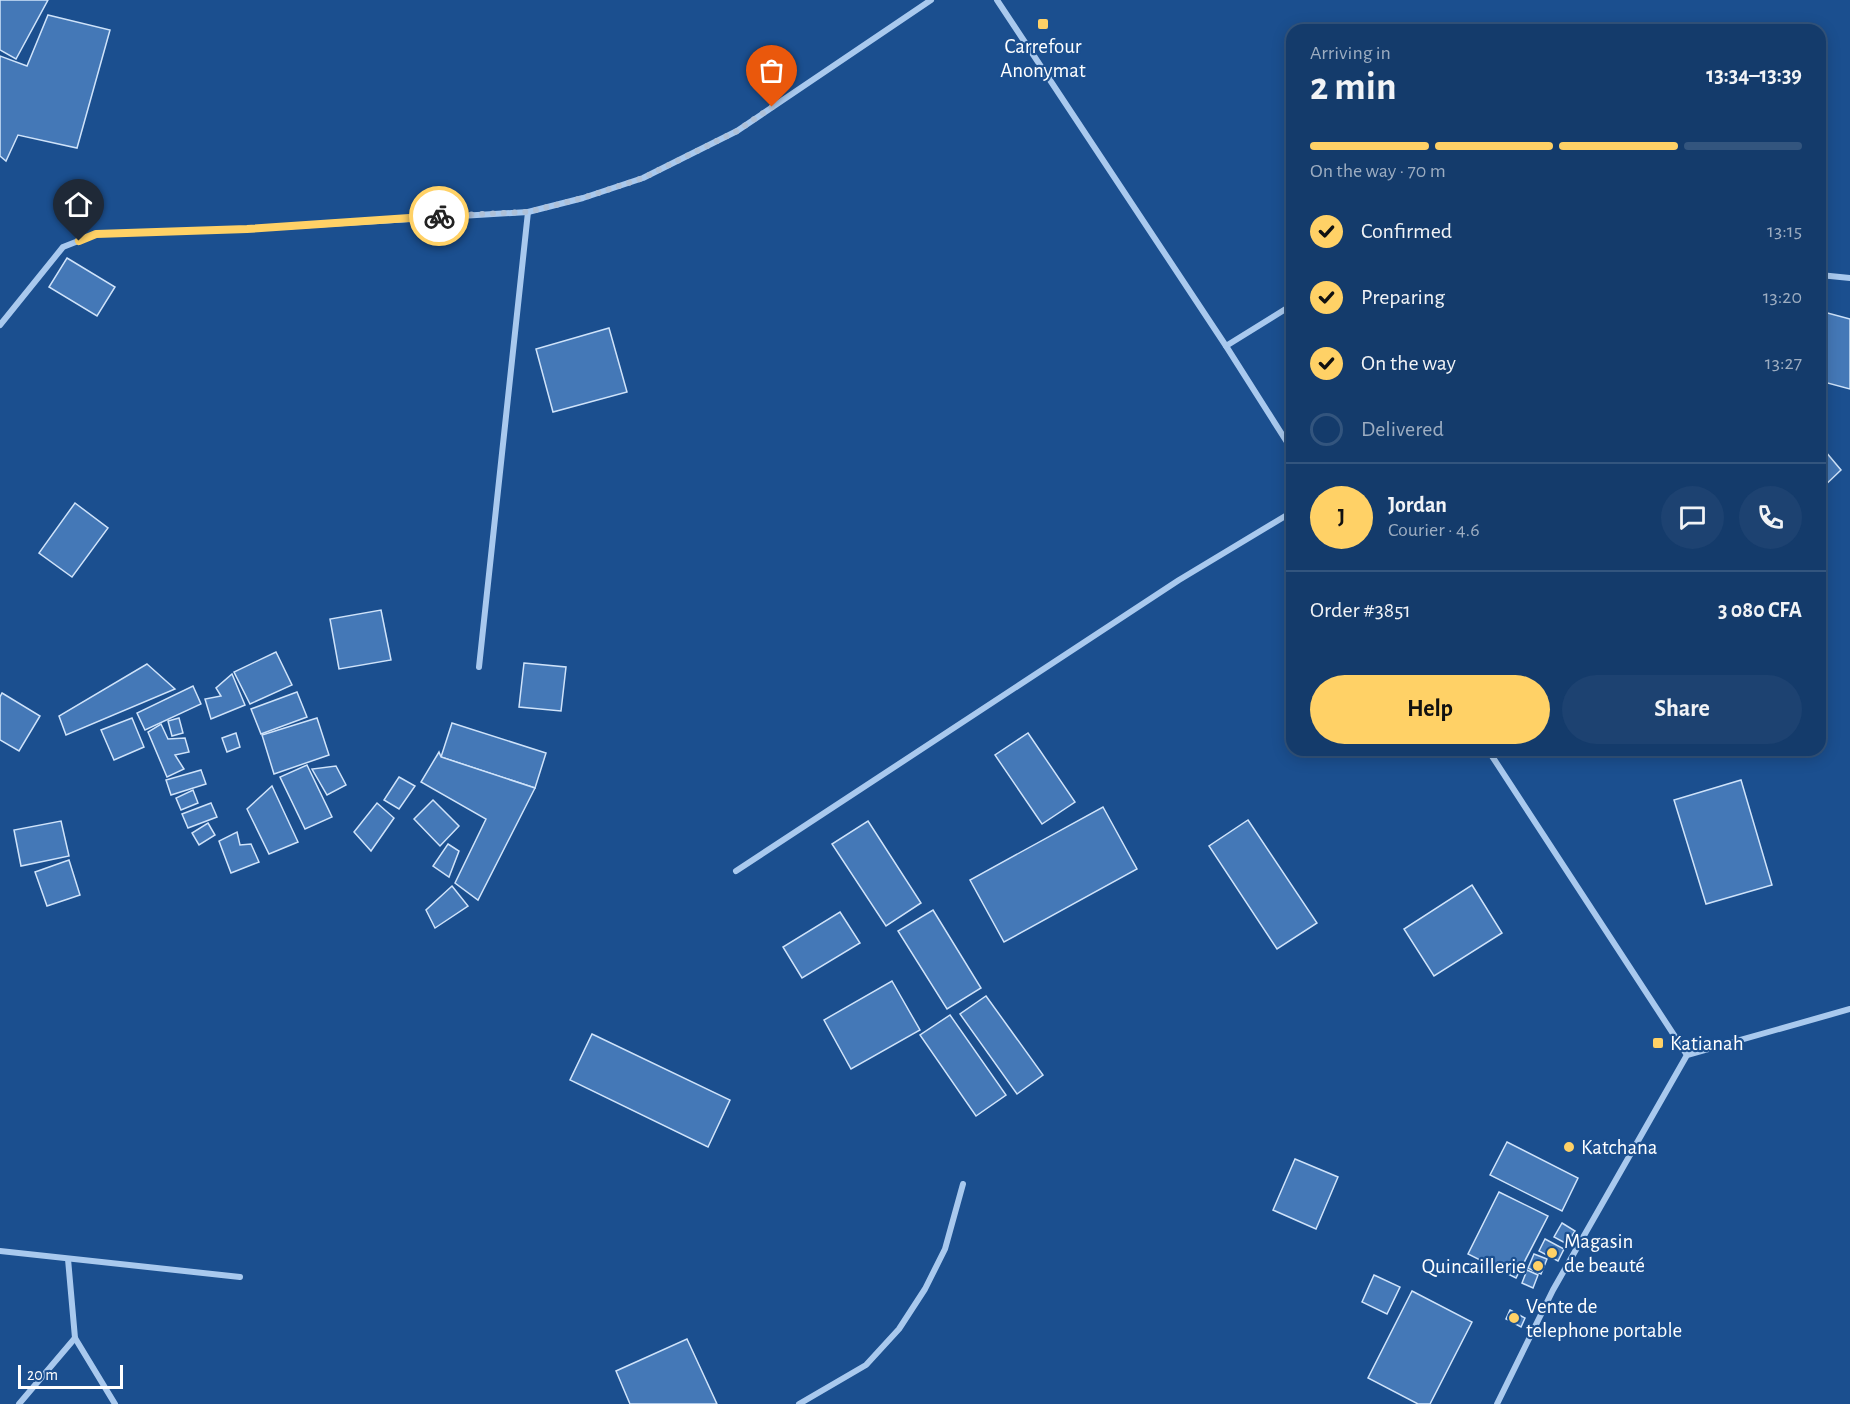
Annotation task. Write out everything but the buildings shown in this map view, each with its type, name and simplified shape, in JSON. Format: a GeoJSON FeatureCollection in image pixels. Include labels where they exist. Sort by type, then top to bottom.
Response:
{"type":"FeatureCollection","features":[{"type":"Feature","properties":{"kind":"street"},"geometry":{"type":"LineString","coordinates":[[0,325],[63,247],[96,234],[247,229],[528,212],[583,198],[643,178],[737,131],[931,0]]}},
{"type":"Feature","properties":{"kind":"street"},"geometry":{"type":"LineString","coordinates":[[997,0],[1286,441]]}},
{"type":"Feature","properties":{"kind":"street"},"geometry":{"type":"LineString","coordinates":[[479,667],[528,212]]}},
{"type":"Feature","properties":{"kind":"street"},"geometry":{"type":"LineString","coordinates":[[1826,276],[1850,278]]}},
{"type":"Feature","properties":{"kind":"street"},"geometry":{"type":"LineString","coordinates":[[1226,346],[1286,309]]}},
{"type":"Feature","properties":{"kind":"street"},"geometry":{"type":"LineString","coordinates":[[736,871],[1179,580],[1286,516]]}},
{"type":"Feature","properties":{"kind":"street"},"geometry":{"type":"LineString","coordinates":[[1492,756],[1687,1055]]}},
{"type":"Feature","properties":{"kind":"street"},"geometry":{"type":"LineString","coordinates":[[1497,1404],[1553,1290],[1687,1055],[1850,1009]]}},
{"type":"Feature","properties":{"kind":"street"},"geometry":{"type":"LineString","coordinates":[[799,1404],[866,1365],[899,1329],[925,1289],[945,1249],[963,1184]]}},
{"type":"Feature","properties":{"kind":"street"},"geometry":{"type":"LineString","coordinates":[[0,1251],[240,1277]]}},
{"type":"Feature","properties":{"kind":"street"},"geometry":{"type":"LineString","coordinates":[[68,1259],[75,1338],[115,1404]]}},
{"type":"Feature","properties":{"kind":"street"},"geometry":{"type":"LineString","coordinates":[[19,1404],[75,1338]]}},
{"type":"Feature","properties":{"kind":"way so far"},"geometry":{"type":"LineString","coordinates":[[439,216],[528,212],[583,198],[643,178],[737,131],[772,107]]}},
{"type":"Feature","properties":{"kind":"place","name":"Carrefour Anonymat"},"geometry":{"type":"Point","coordinates":[1043,24]}},
{"type":"Feature","properties":{"kind":"place","name":"Katianah"},"geometry":{"type":"Point","coordinates":[1658,1043]}},
{"type":"Feature","properties":{"kind":"place","name":"Katchana"},"geometry":{"type":"Point","coordinates":[1569,1147]}},
{"type":"Feature","properties":{"kind":"place","name":"Magasin de beauté"},"geometry":{"type":"Point","coordinates":[1552,1253]}},
{"type":"Feature","properties":{"kind":"place","name":"Quincaillerie"},"geometry":{"type":"Point","coordinates":[1538,1266]}},
{"type":"Feature","properties":{"kind":"place","name":"Vente de telephone portable"},"geometry":{"type":"Point","coordinates":[1514,1318]}},
{"type":"Feature","properties":{"kind":"route"},"geometry":{"type":"LineString","coordinates":[[79,241],[96,234],[247,229],[439,216]]}}]}
